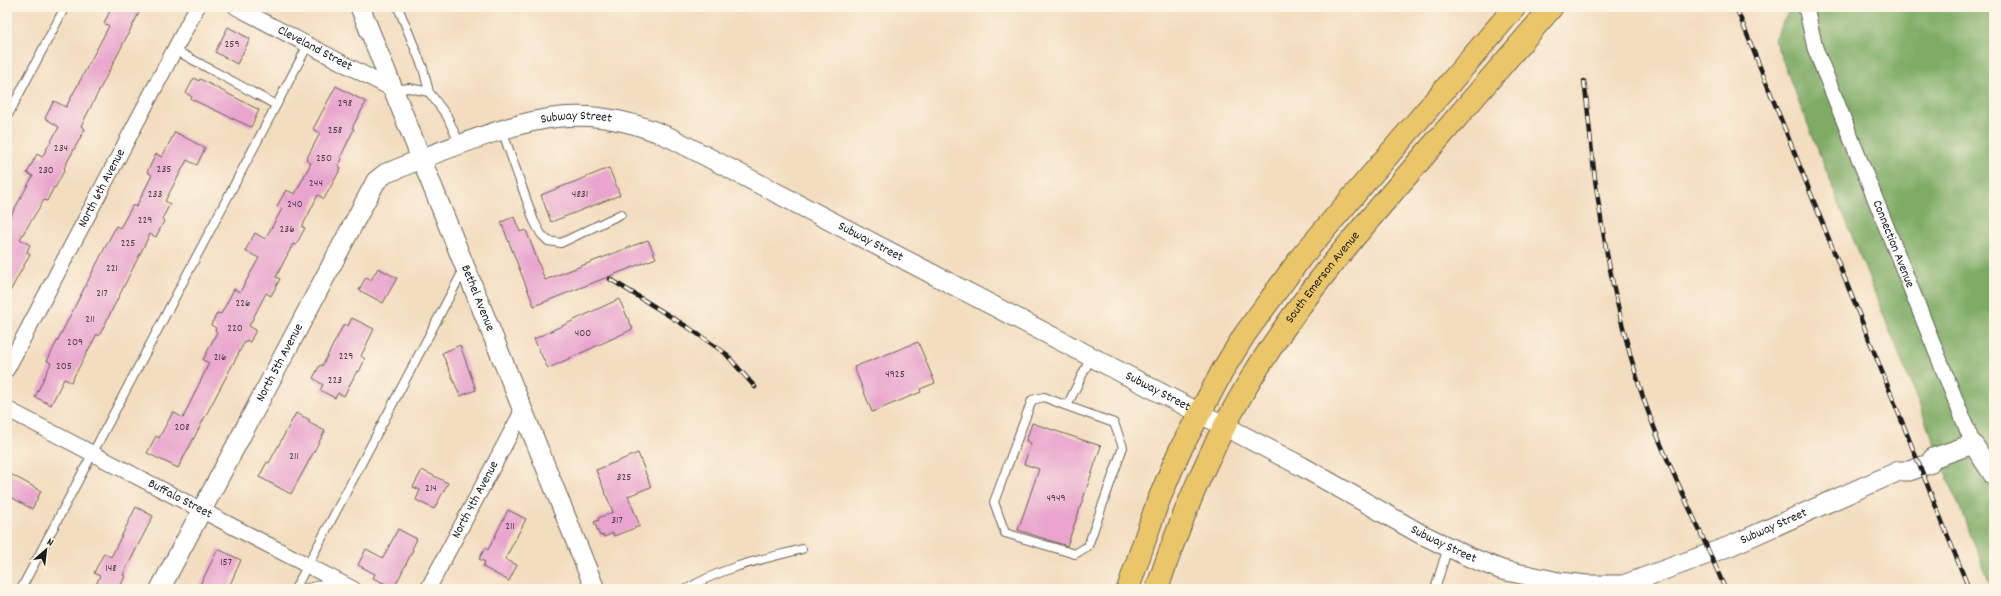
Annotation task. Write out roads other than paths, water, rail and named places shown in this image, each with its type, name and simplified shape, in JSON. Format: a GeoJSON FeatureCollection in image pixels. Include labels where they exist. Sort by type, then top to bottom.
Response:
{"type":"FeatureCollection","features":[{"type":"Feature","properties":{"kind":"main road","name":"South Emerson Avenue"},"geometry":{"type":"LineString","coordinates":[[1157,589],[1189,503],[1224,426],[1259,366],[1313,287],[1372,216],[1552,7]]}},
{"type":"Feature","properties":{"kind":"main road"},"geometry":{"type":"LineString","coordinates":[[1128,589],[1157,504],[1179,452],[1224,368],[1245,334],[1302,256],[1510,12]]}},
{"type":"Feature","properties":{"kind":"street","name":"North 6th Avenue"},"geometry":{"type":"LineString","coordinates":[[7,369],[197,7]]}},
{"type":"Feature","properties":{"kind":"street","name":"Cleveland Street"},"geometry":{"type":"LineString","coordinates":[[236,7],[394,90]]}},
{"type":"Feature","properties":{"kind":"street","name":"Bethel Avenue"},"geometry":{"type":"LineString","coordinates":[[360,7],[595,589]]}},
{"type":"Feature","properties":{"kind":"street","name":"Connection Avenue"},"geometry":{"type":"LineString","coordinates":[[1806,7],[1815,48],[1973,444],[1994,476]]}},
{"type":"Feature","properties":{"kind":"street","name":"Subway Street"},"geometry":{"type":"LineString","coordinates":[[422,158],[535,120],[571,115],[593,115],[644,126],[678,142],[1224,426],[1448,547],[1502,570],[1530,577],[1587,585],[1623,585],[1730,546],[1899,471],[1906,463],[1926,456],[1933,458],[1973,444]]}},
{"type":"Feature","properties":{"kind":"street","name":"North 5th Avenue"},"geometry":{"type":"LineString","coordinates":[[160,589],[374,185],[386,173],[422,158]]}},
{"type":"Feature","properties":{"kind":"street","name":"Buffalo Street"},"geometry":{"type":"LineString","coordinates":[[7,409],[347,586]]}},
{"type":"Feature","properties":{"kind":"street","name":"North 4th Avenue"},"geometry":{"type":"LineString","coordinates":[[428,589],[523,410]]}},
{"type":"Feature","properties":{"kind":"lane"},"geometry":{"type":"LineString","coordinates":[[7,117],[65,7]]}},
{"type":"Feature","properties":{"kind":"lane"},"geometry":{"type":"LineString","coordinates":[[398,7],[423,68],[429,92],[447,116],[460,145]]}},
{"type":"Feature","properties":{"kind":"lane"},"geometry":{"type":"LineString","coordinates":[[21,589],[308,45]]}},
{"type":"Feature","properties":{"kind":"lane"},"geometry":{"type":"LineString","coordinates":[[175,50],[276,105]]}},
{"type":"Feature","properties":{"kind":"lane"},"geometry":{"type":"LineString","coordinates":[[394,90],[408,88],[429,92]]}},
{"type":"Feature","properties":{"kind":"lane"},"geometry":{"type":"LineString","coordinates":[[502,130],[534,221],[541,234],[548,241],[561,242],[621,214]]}},
{"type":"Feature","properties":{"kind":"lane"},"geometry":{"type":"LineString","coordinates":[[295,589],[465,267]]}},
{"type":"Feature","properties":{"kind":"lane"},"geometry":{"type":"LineString","coordinates":[[1067,406],[1091,357]]}},
{"type":"Feature","properties":{"kind":"lane"},"geometry":{"type":"LineString","coordinates":[[1044,397],[1067,406],[1114,423],[1123,447],[1088,546],[1075,554],[1005,533],[994,502],[1032,400],[1044,397]]}},
{"type":"Feature","properties":{"kind":"lane"},"geometry":{"type":"LineString","coordinates":[[1435,589],[1448,547]]}},
{"type":"Feature","properties":{"kind":"lane"},"geometry":{"type":"LineString","coordinates":[[687,589],[705,578],[736,566],[802,550]]}},
{"type":"Feature","properties":{"kind":"lane"},"geometry":{"type":"LineString","coordinates":[[304,589],[324,584],[347,586]]}},
{"type":"Feature","properties":{"kind":"railway"},"geometry":{"type":"LineString","coordinates":[[1736,7],[1969,589]]}},
{"type":"Feature","properties":{"kind":"railway"},"geometry":{"type":"LineString","coordinates":[[1584,81],[1594,173],[1604,236],[1614,288],[1633,364],[1649,414],[1669,464],[1725,589]]}},
{"type":"Feature","properties":{"kind":"railway"},"geometry":{"type":"LineString","coordinates":[[610,279],[689,328],[725,353],[755,387]]}}]}
